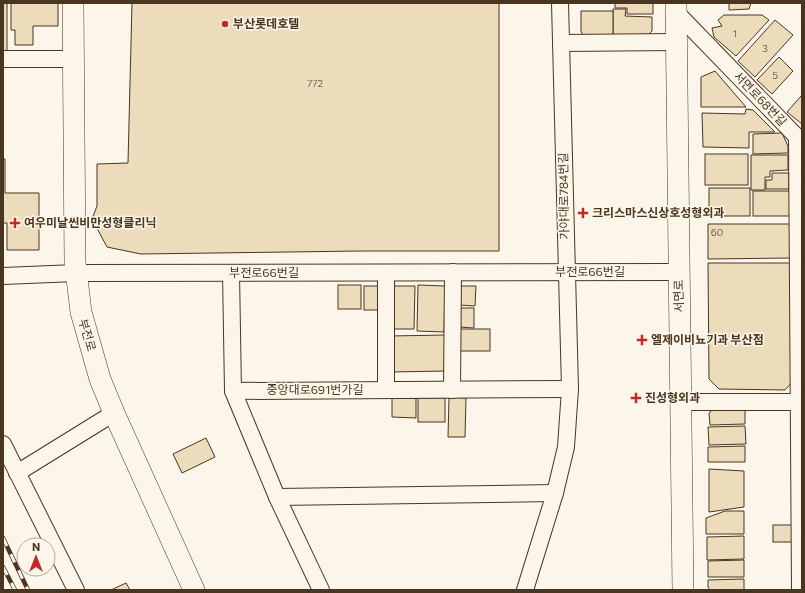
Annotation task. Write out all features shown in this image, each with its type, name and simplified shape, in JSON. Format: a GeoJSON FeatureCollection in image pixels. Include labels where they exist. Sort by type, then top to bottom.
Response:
{"type":"FeatureCollection","features":[{"type":"Feature","properties":{"kind":"main road","name":"부전로"},"geometry":{"type":"LineString","coordinates":[[73,3],[76,273],[81,312],[100,379],[194,590]]}},
{"type":"Feature","properties":{"kind":"main road","name":"서면로"},"geometry":{"type":"LineString","coordinates":[[676,7],[683,590]]}},
{"type":"Feature","properties":{"kind":"street","name":"가야대로784번길"},"geometry":{"type":"LineString","coordinates":[[525,590],[555,493],[566,448],[570,389],[560,3]]}},
{"type":"Feature","properties":{"kind":"street","name":"서면로68번길"},"geometry":{"type":"LineString","coordinates":[[676,7],[799,137],[800,590]]}},
{"type":"Feature","properties":{"kind":"street"},"geometry":{"type":"LineString","coordinates":[[561,43],[676,42]]}},
{"type":"Feature","properties":{"kind":"street"},"geometry":{"type":"LineString","coordinates":[[3,59],[74,59]]}},
{"type":"Feature","properties":{"kind":"street"},"geometry":{"type":"LineString","coordinates":[[452,390],[453,272]]}},
{"type":"Feature","properties":{"kind":"street","name":"부전로66번길"},"geometry":{"type":"LineString","coordinates":[[3,276],[76,273],[679,272]]}},
{"type":"Feature","properties":{"kind":"street"},"geometry":{"type":"LineString","coordinates":[[231,273],[233,391],[278,497],[321,590]]}},
{"type":"Feature","properties":{"kind":"street"},"geometry":{"type":"LineString","coordinates":[[386,273],[391,390],[570,389]]}},
{"type":"Feature","properties":{"kind":"street","name":"중앙대로691번가길"},"geometry":{"type":"LineString","coordinates":[[233,391],[391,390]]}},
{"type":"Feature","properties":{"kind":"street"},"geometry":{"type":"LineString","coordinates":[[681,402],[800,402]]}},
{"type":"Feature","properties":{"kind":"street"},"geometry":{"type":"LineString","coordinates":[[17,472],[114,413]]}},
{"type":"Feature","properties":{"kind":"street"},"geometry":{"type":"LineString","coordinates":[[3,444],[76,590]]}},
{"type":"Feature","properties":{"kind":"street"},"geometry":{"type":"LineString","coordinates":[[278,497],[555,493]]}},
{"type":"Feature","properties":{"kind":"building"},"geometry":{"type":"Polygon","coordinates":[[[3,3],[7,3],[7,52],[3,52],[3,3]]]}},
{"type":"Feature","properties":{"kind":"building"},"geometry":{"type":"Polygon","coordinates":[[[11,3],[58,3],[58,26],[33,26],[33,45],[15,45],[15,30],[11,30],[11,3]]]}},
{"type":"Feature","properties":{"kind":"building"},"geometry":{"type":"Polygon","coordinates":[[[132,3],[499,3],[499,251],[141,254],[107,247],[92,219],[97,206],[97,164],[128,163],[132,3]]]}},
{"type":"Feature","properties":{"kind":"building"},"geometry":{"type":"Polygon","coordinates":[[[615,3],[653,3],[653,14],[627,14],[627,8],[615,8],[615,3]]]}},
{"type":"Feature","properties":{"kind":"building"},"geometry":{"type":"Polygon","coordinates":[[[729,3],[751,3],[749,9],[729,10],[729,3]]]}},
{"type":"Feature","properties":{"kind":"building"},"geometry":{"type":"Polygon","coordinates":[[[613,9],[626,9],[625,16],[652,17],[652,31],[641,42],[613,41],[613,9]]]}},
{"type":"Feature","properties":{"kind":"building"},"geometry":{"type":"Polygon","coordinates":[[[581,11],[613,11],[613,41],[590,41],[581,32],[581,11]]]}},
{"type":"Feature","properties":{"kind":"building"},"geometry":{"type":"Polygon","coordinates":[[[724,15],[762,15],[769,20],[736,56],[714,37],[712,28],[722,26],[718,20],[724,15]]]}},
{"type":"Feature","properties":{"kind":"building"},"geometry":{"type":"Polygon","coordinates":[[[775,20],[793,35],[755,77],[738,61],[775,20]]]}},
{"type":"Feature","properties":{"kind":"building"},"geometry":{"type":"Polygon","coordinates":[[[779,57],[793,71],[772,94],[757,80],[779,57]]]}},
{"type":"Feature","properties":{"kind":"building"},"geometry":{"type":"Polygon","coordinates":[[[715,71],[746,107],[701,107],[701,77],[715,71]]]}},
{"type":"Feature","properties":{"kind":"building"},"geometry":{"type":"Polygon","coordinates":[[[802,95],[802,124],[787,112],[802,95]]]}},
{"type":"Feature","properties":{"kind":"building"},"geometry":{"type":"Polygon","coordinates":[[[746,109],[753,110],[775,132],[749,132],[749,148],[703,147],[702,113],[745,114],[746,109]]]}},
{"type":"Feature","properties":{"kind":"building"},"geometry":{"type":"Polygon","coordinates":[[[782,133],[788,146],[788,153],[753,154],[753,134],[782,133]]]}},
{"type":"Feature","properties":{"kind":"building"},"geometry":{"type":"Polygon","coordinates":[[[705,154],[748,154],[748,185],[705,185],[705,154]]]}},
{"type":"Feature","properties":{"kind":"building"},"geometry":{"type":"Polygon","coordinates":[[[751,155],[788,155],[788,170],[770,171],[770,177],[765,177],[765,190],[751,190],[751,155]]]}},
{"type":"Feature","properties":{"kind":"building"},"geometry":{"type":"Polygon","coordinates":[[[3,159],[5,159],[5,193],[39,193],[39,250],[7,250],[7,223],[3,223],[3,159]]]}},
{"type":"Feature","properties":{"kind":"building"},"geometry":{"type":"Polygon","coordinates":[[[772,173],[789,173],[789,189],[766,189],[766,180],[772,180],[772,173]]]}},
{"type":"Feature","properties":{"kind":"building"},"geometry":{"type":"Polygon","coordinates":[[[709,188],[750,188],[750,216],[709,216],[709,188]]]}},
{"type":"Feature","properties":{"kind":"building"},"geometry":{"type":"Polygon","coordinates":[[[753,191],[790,191],[790,216],[753,216],[753,191]]]}},
{"type":"Feature","properties":{"kind":"building"},"geometry":{"type":"Polygon","coordinates":[[[708,224],[790,224],[790,258],[708,259],[708,224]]]}},
{"type":"Feature","properties":{"kind":"building"},"geometry":{"type":"Polygon","coordinates":[[[708,263],[792,263],[794,380],[785,390],[719,389],[709,379],[708,263]]]}},
{"type":"Feature","properties":{"kind":"building"},"geometry":{"type":"Polygon","coordinates":[[[338,285],[361,285],[361,309],[338,309],[338,285]]]}},
{"type":"Feature","properties":{"kind":"building"},"geometry":{"type":"Polygon","coordinates":[[[418,285],[445,286],[444,332],[417,331],[418,285]]]}},
{"type":"Feature","properties":{"kind":"building"},"geometry":{"type":"Polygon","coordinates":[[[364,286],[385,286],[385,310],[364,310],[364,286]]]}},
{"type":"Feature","properties":{"kind":"building"},"geometry":{"type":"Polygon","coordinates":[[[388,286],[415,286],[414,329],[387,329],[388,286]]]}},
{"type":"Feature","properties":{"kind":"building"},"geometry":{"type":"Polygon","coordinates":[[[460,286],[476,286],[475,306],[459,305],[460,286]]]}},
{"type":"Feature","properties":{"kind":"building"},"geometry":{"type":"Polygon","coordinates":[[[459,308],[474,308],[474,328],[459,327],[459,308]]]}},
{"type":"Feature","properties":{"kind":"building"},"geometry":{"type":"Polygon","coordinates":[[[458,329],[490,329],[490,351],[458,351],[458,329]]]}},
{"type":"Feature","properties":{"kind":"building"},"geometry":{"type":"Polygon","coordinates":[[[446,335],[446,371],[390,372],[389,336],[446,335]]]}},
{"type":"Feature","properties":{"kind":"building"},"geometry":{"type":"Polygon","coordinates":[[[449,397],[466,398],[465,437],[448,437],[449,397]]]}},
{"type":"Feature","properties":{"kind":"building"},"geometry":{"type":"Polygon","coordinates":[[[392,398],[416,398],[416,418],[392,417],[392,398]]]}},
{"type":"Feature","properties":{"kind":"building"},"geometry":{"type":"Polygon","coordinates":[[[418,398],[445,398],[445,422],[418,422],[418,398]]]}},
{"type":"Feature","properties":{"kind":"building"},"geometry":{"type":"Polygon","coordinates":[[[745,405],[745,424],[710,425],[709,413],[717,406],[745,405]]]}},
{"type":"Feature","properties":{"kind":"building"},"geometry":{"type":"Polygon","coordinates":[[[745,426],[746,444],[709,445],[708,427],[745,426]]]}},
{"type":"Feature","properties":{"kind":"building"},"geometry":{"type":"Polygon","coordinates":[[[206,438],[215,457],[182,473],[173,454],[206,438]]]}},
{"type":"Feature","properties":{"kind":"building"},"geometry":{"type":"Polygon","coordinates":[[[745,446],[745,462],[708,462],[708,447],[745,446]]]}},
{"type":"Feature","properties":{"kind":"building"},"geometry":{"type":"Polygon","coordinates":[[[709,469],[744,471],[744,507],[709,512],[709,469]]]}},
{"type":"Feature","properties":{"kind":"building"},"geometry":{"type":"Polygon","coordinates":[[[725,511],[744,511],[744,534],[706,534],[706,518],[725,511]]]}},
{"type":"Feature","properties":{"kind":"building"},"geometry":{"type":"Polygon","coordinates":[[[773,525],[797,525],[797,542],[773,542],[773,525]]]}},
{"type":"Feature","properties":{"kind":"building"},"geometry":{"type":"Polygon","coordinates":[[[744,536],[744,559],[707,560],[707,537],[744,536]]]}},
{"type":"Feature","properties":{"kind":"building"},"geometry":{"type":"Polygon","coordinates":[[[744,560],[744,577],[708,577],[708,561],[744,560]]]}},
{"type":"Feature","properties":{"kind":"building"},"geometry":{"type":"Polygon","coordinates":[[[744,579],[744,590],[710,590],[708,587],[708,580],[744,579]]]}},
{"type":"Feature","properties":{"kind":"building"},"geometry":{"type":"Polygon","coordinates":[[[126,583],[130,590],[111,590],[126,583]]]}},
{"type":"Feature","properties":{"kind":"railway"},"geometry":{"type":"LineString","coordinates":[[3,538],[28,590]]}},
{"type":"Feature","properties":{"kind":"railway"},"geometry":{"type":"LineString","coordinates":[[3,567],[15,590]]}},
{"type":"Feature","properties":{"kind":"place","name":"부산롯데호텔"},"geometry":{"type":"Point","coordinates":[225,24]}},
{"type":"Feature","properties":{"kind":"place","name":"크리스마스신상호성형외과"},"geometry":{"type":"Point","coordinates":[583,213]}},
{"type":"Feature","properties":{"kind":"place","name":"여우미날씬비만성형클리닉"},"geometry":{"type":"Point","coordinates":[15,223]}},
{"type":"Feature","properties":{"kind":"place","name":"엘제이비뇨기과 부산점"},"geometry":{"type":"Point","coordinates":[642,340]}},
{"type":"Feature","properties":{"kind":"place","name":"진성형외과"},"geometry":{"type":"Point","coordinates":[636,398]}}]}
